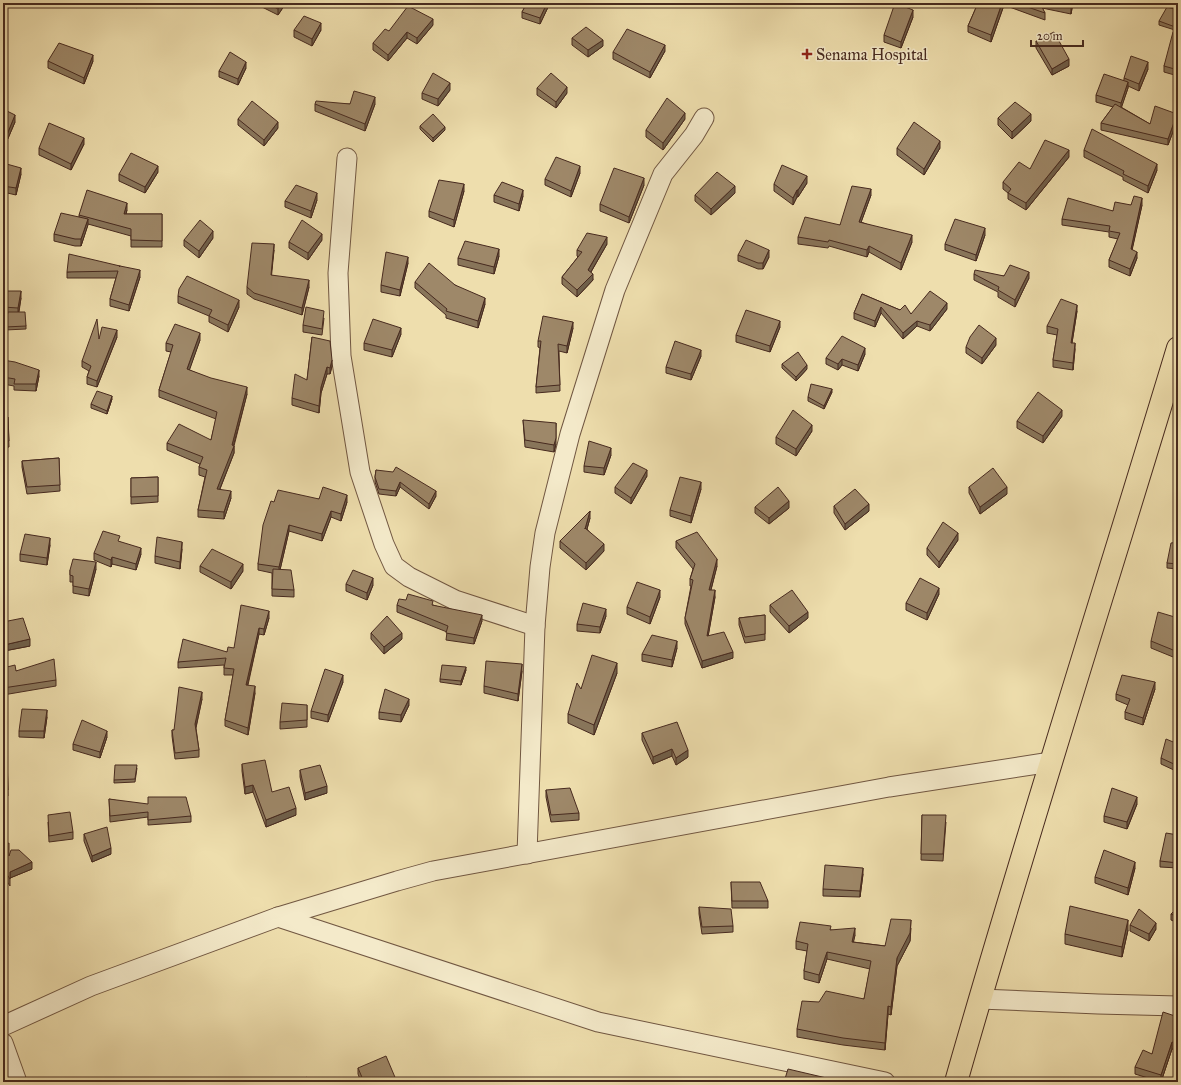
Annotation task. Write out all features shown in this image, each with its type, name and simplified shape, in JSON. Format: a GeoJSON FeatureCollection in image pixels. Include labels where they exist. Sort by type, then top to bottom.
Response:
{"type":"FeatureCollection","features":[{"type":"Feature","properties":{"kind":"main road"},"geometry":{"type":"LineString","coordinates":[[956,1082],[1050,762],[1178,348]]}},
{"type":"Feature","properties":{"kind":"street"},"geometry":{"type":"LineString","coordinates":[[527,854],[535,626],[540,567],[547,525],[570,434],[615,290],[663,174],[694,134],[704,118]]}},
{"type":"Feature","properties":{"kind":"street"},"geometry":{"type":"LineString","coordinates":[[347,158],[338,273],[341,356],[360,472],[384,544],[394,566],[409,578],[455,600],[535,626]]}},
{"type":"Feature","properties":{"kind":"street"},"geometry":{"type":"LineString","coordinates":[[3,1026],[91,986],[278,918],[389,883],[433,871],[889,787],[1050,762]]}},
{"type":"Feature","properties":{"kind":"street"},"geometry":{"type":"LineString","coordinates":[[278,918],[598,1022],[885,1082]]}},
{"type":"Feature","properties":{"kind":"street"},"geometry":{"type":"LineString","coordinates":[[980,999],[1178,1006]]}},
{"type":"Feature","properties":{"kind":"street"},"geometry":{"type":"LineString","coordinates":[[3,1043],[17,1082]]}},
{"type":"Feature","properties":{"kind":"building"},"geometry":{"type":"Polygon","coordinates":[[[267,3],[282,3],[278,9],[267,3]]]}},
{"type":"Feature","properties":{"kind":"building"},"geometry":{"type":"Polygon","coordinates":[[[527,3],[547,3],[540,18],[522,12],[527,3]]]}},
{"type":"Feature","properties":{"kind":"building"},"geometry":{"type":"Polygon","coordinates":[[[895,3],[913,10],[901,42],[884,35],[895,3]]]}},
{"type":"Feature","properties":{"kind":"building"},"geometry":{"type":"Polygon","coordinates":[[[978,3],[1002,3],[991,35],[968,26],[978,3]]]}},
{"type":"Feature","properties":{"kind":"building"},"geometry":{"type":"Polygon","coordinates":[[[1016,3],[1040,3],[1045,13],[1016,3]]]}},
{"type":"Feature","properties":{"kind":"building"},"geometry":{"type":"Polygon","coordinates":[[[1049,3],[1072,3],[1071,7],[1049,3]]]}},
{"type":"Feature","properties":{"kind":"building"},"geometry":{"type":"Polygon","coordinates":[[[408,6],[433,19],[417,38],[407,32],[388,55],[373,43],[385,29],[389,31],[408,6]]]}},
{"type":"Feature","properties":{"kind":"building"},"geometry":{"type":"Polygon","coordinates":[[[1167,7],[1178,10],[1178,28],[1159,21],[1167,7]]]}},
{"type":"Feature","properties":{"kind":"building"},"geometry":{"type":"Polygon","coordinates":[[[304,16],[321,23],[312,39],[294,30],[304,16]]]}},
{"type":"Feature","properties":{"kind":"building"},"geometry":{"type":"Polygon","coordinates":[[[586,27],[603,40],[588,50],[572,38],[586,27]]]}},
{"type":"Feature","properties":{"kind":"building"},"geometry":{"type":"Polygon","coordinates":[[[627,29],[665,45],[650,72],[613,52],[627,29]]]}},
{"type":"Feature","properties":{"kind":"building"},"geometry":{"type":"Polygon","coordinates":[[[1054,32],[1069,59],[1052,69],[1036,41],[1054,32]]]}},
{"type":"Feature","properties":{"kind":"building"},"geometry":{"type":"Polygon","coordinates":[[[1173,32],[1178,34],[1178,70],[1164,66],[1173,32]]]}},
{"type":"Feature","properties":{"kind":"building"},"geometry":{"type":"Polygon","coordinates":[[[59,43],[93,55],[84,78],[48,61],[59,43]]]}},
{"type":"Feature","properties":{"kind":"building"},"geometry":{"type":"Polygon","coordinates":[[[230,52],[246,62],[238,79],[219,71],[230,52]]]}},
{"type":"Feature","properties":{"kind":"building"},"geometry":{"type":"Polygon","coordinates":[[[1131,56],[1148,62],[1139,84],[1124,78],[1131,56]]]}},
{"type":"Feature","properties":{"kind":"building"},"geometry":{"type":"Polygon","coordinates":[[[433,73],[450,83],[438,99],[422,93],[433,73]]]}},
{"type":"Feature","properties":{"kind":"building"},"geometry":{"type":"Polygon","coordinates":[[[551,73],[567,87],[556,102],[537,88],[551,73]]]}},
{"type":"Feature","properties":{"kind":"building"},"geometry":{"type":"Polygon","coordinates":[[[1104,74],[1128,82],[1121,103],[1096,95],[1104,74]]]}},
{"type":"Feature","properties":{"kind":"building"},"geometry":{"type":"Polygon","coordinates":[[[354,91],[375,97],[365,124],[315,104],[316,101],[350,104],[354,91]]]}},
{"type":"Feature","properties":{"kind":"building"},"geometry":{"type":"Polygon","coordinates":[[[667,98],[685,113],[663,143],[646,130],[667,98]]]}},
{"type":"Feature","properties":{"kind":"building"},"geometry":{"type":"Polygon","coordinates":[[[252,101],[278,122],[264,140],[238,119],[252,101]]]}},
{"type":"Feature","properties":{"kind":"building"},"geometry":{"type":"Polygon","coordinates":[[[1015,102],[1031,114],[1012,132],[998,118],[1015,102]]]}},
{"type":"Feature","properties":{"kind":"building"},"geometry":{"type":"Polygon","coordinates":[[[1115,104],[1150,124],[1155,106],[1177,114],[1168,139],[1101,123],[1115,104]]]}},
{"type":"Feature","properties":{"kind":"building"},"geometry":{"type":"Polygon","coordinates":[[[3,109],[15,115],[6,137],[3,135],[3,109]]]}},
{"type":"Feature","properties":{"kind":"building"},"geometry":{"type":"Polygon","coordinates":[[[433,114],[445,127],[433,138],[420,126],[433,114]]]}},
{"type":"Feature","properties":{"kind":"building"},"geometry":{"type":"Polygon","coordinates":[[[914,122],[940,141],[924,169],[897,148],[914,122]]]}},
{"type":"Feature","properties":{"kind":"building"},"geometry":{"type":"Polygon","coordinates":[[[49,123],[84,138],[71,164],[39,148],[49,123]]]}},
{"type":"Feature","properties":{"kind":"building"},"geometry":{"type":"Polygon","coordinates":[[[1092,129],[1157,164],[1148,186],[1123,174],[1124,171],[1084,150],[1092,129]]]}},
{"type":"Feature","properties":{"kind":"building"},"geometry":{"type":"Polygon","coordinates":[[[1045,140],[1069,150],[1026,203],[1008,193],[1011,189],[1003,182],[1019,162],[1030,169],[1045,140]]]}},
{"type":"Feature","properties":{"kind":"building"},"geometry":{"type":"Polygon","coordinates":[[[131,153],[158,166],[145,187],[119,174],[131,153]]]}},
{"type":"Feature","properties":{"kind":"building"},"geometry":{"type":"Polygon","coordinates":[[[556,157],[580,166],[571,191],[545,179],[556,157]]]}},
{"type":"Feature","properties":{"kind":"building"},"geometry":{"type":"Polygon","coordinates":[[[3,163],[21,168],[16,188],[3,186],[3,163]]]}},
{"type":"Feature","properties":{"kind":"building"},"geometry":{"type":"Polygon","coordinates":[[[782,165],[807,176],[793,198],[774,184],[782,165]]]}},
{"type":"Feature","properties":{"kind":"building"},"geometry":{"type":"Polygon","coordinates":[[[614,168],[644,178],[629,217],[600,204],[614,168]]]}},
{"type":"Feature","properties":{"kind":"building"},"geometry":{"type":"Polygon","coordinates":[[[717,172],[735,186],[711,209],[695,195],[717,172]]]}},
{"type":"Feature","properties":{"kind":"building"},"geometry":{"type":"Polygon","coordinates":[[[439,180],[464,184],[454,220],[429,211],[439,180]]]}},
{"type":"Feature","properties":{"kind":"building"},"geometry":{"type":"Polygon","coordinates":[[[502,182],[523,190],[519,204],[494,195],[502,182]]]}},
{"type":"Feature","properties":{"kind":"building"},"geometry":{"type":"Polygon","coordinates":[[[296,185],[317,193],[311,211],[285,201],[296,185]]]}},
{"type":"Feature","properties":{"kind":"building"},"geometry":{"type":"Polygon","coordinates":[[[852,186],[871,189],[859,222],[912,235],[901,263],[869,246],[867,250],[829,240],[828,242],[798,237],[805,217],[840,225],[852,186]]]}},
{"type":"Feature","properties":{"kind":"building"},"geometry":{"type":"Polygon","coordinates":[[[87,190],[127,203],[124,214],[162,214],[162,241],[131,240],[131,229],[79,215],[87,190]]]}},
{"type":"Feature","properties":{"kind":"building"},"geometry":{"type":"Polygon","coordinates":[[[1134,196],[1142,198],[1131,249],[1137,252],[1130,269],[1109,260],[1120,233],[1109,231],[1110,226],[1062,219],[1068,198],[1113,211],[1115,202],[1131,205],[1134,196]]]}},
{"type":"Feature","properties":{"kind":"building"},"geometry":{"type":"Polygon","coordinates":[[[61,213],[88,219],[81,239],[54,234],[61,213]]]}},
{"type":"Feature","properties":{"kind":"building"},"geometry":{"type":"Polygon","coordinates":[[[955,219],[985,228],[976,255],[945,244],[955,219]]]}},
{"type":"Feature","properties":{"kind":"building"},"geometry":{"type":"Polygon","coordinates":[[[200,220],[213,231],[199,251],[184,240],[200,220]]]}},
{"type":"Feature","properties":{"kind":"building"},"geometry":{"type":"Polygon","coordinates":[[[302,220],[322,234],[308,253],[289,242],[302,220]]]}},
{"type":"Feature","properties":{"kind":"building"},"geometry":{"type":"Polygon","coordinates":[[[587,233],[607,237],[588,270],[593,274],[577,290],[562,277],[582,252],[577,250],[587,233]]]}},
{"type":"Feature","properties":{"kind":"building"},"geometry":{"type":"Polygon","coordinates":[[[746,240],[769,250],[763,263],[758,263],[738,255],[746,240]]]}},
{"type":"Feature","properties":{"kind":"building"},"geometry":{"type":"Polygon","coordinates":[[[465,241],[499,249],[494,267],[458,258],[465,241]]]}},
{"type":"Feature","properties":{"kind":"building"},"geometry":{"type":"Polygon","coordinates":[[[252,243],[274,244],[271,275],[309,280],[302,308],[254,293],[247,287],[252,243]]]}},
{"type":"Feature","properties":{"kind":"building"},"geometry":{"type":"Polygon","coordinates":[[[386,252],[408,257],[400,290],[381,285],[386,252]]]}},
{"type":"Feature","properties":{"kind":"building"},"geometry":{"type":"Polygon","coordinates":[[[69,254],[140,270],[129,305],[110,299],[118,271],[67,272],[69,254]]]}},
{"type":"Feature","properties":{"kind":"building"},"geometry":{"type":"Polygon","coordinates":[[[429,263],[455,285],[485,298],[478,321],[446,311],[447,309],[415,282],[429,263]]]}},
{"type":"Feature","properties":{"kind":"building"},"geometry":{"type":"Polygon","coordinates":[[[1010,265],[1029,272],[1015,300],[998,290],[999,287],[974,274],[975,270],[1004,276],[1010,265]]]}},
{"type":"Feature","properties":{"kind":"building"},"geometry":{"type":"Polygon","coordinates":[[[187,276],[239,300],[228,325],[209,316],[212,310],[178,296],[179,289],[187,276]]]}},
{"type":"Feature","properties":{"kind":"building"},"geometry":{"type":"Polygon","coordinates":[[[3,291],[21,291],[18,308],[3,307],[3,291]]]}},
{"type":"Feature","properties":{"kind":"building"},"geometry":{"type":"Polygon","coordinates":[[[930,291],[947,303],[930,325],[917,321],[903,333],[881,307],[875,321],[854,313],[862,294],[900,310],[905,305],[911,314],[930,291]]]}},
{"type":"Feature","properties":{"kind":"building"},"geometry":{"type":"Polygon","coordinates":[[[1061,299],[1077,305],[1071,343],[1075,343],[1073,363],[1053,360],[1058,329],[1047,326],[1061,299]]]}},
{"type":"Feature","properties":{"kind":"building"},"geometry":{"type":"Polygon","coordinates":[[[306,307],[324,311],[322,329],[303,325],[306,307]]]}},
{"type":"Feature","properties":{"kind":"building"},"geometry":{"type":"Polygon","coordinates":[[[746,310],[780,321],[770,346],[736,335],[746,310]]]}},
{"type":"Feature","properties":{"kind":"building"},"geometry":{"type":"Polygon","coordinates":[[[8,312],[25,312],[26,326],[5,327],[8,312]]]}},
{"type":"Feature","properties":{"kind":"building"},"geometry":{"type":"Polygon","coordinates":[[[543,316],[573,322],[567,346],[558,344],[560,385],[536,387],[541,341],[538,341],[543,316]]]}},
{"type":"Feature","properties":{"kind":"building"},"geometry":{"type":"Polygon","coordinates":[[[97,319],[99,339],[102,327],[117,330],[97,381],[87,377],[91,366],[82,361],[97,319]]]}},
{"type":"Feature","properties":{"kind":"building"},"geometry":{"type":"Polygon","coordinates":[[[373,319],[401,328],[392,350],[364,343],[373,319]]]}},
{"type":"Feature","properties":{"kind":"building"},"geometry":{"type":"Polygon","coordinates":[[[175,324],[200,333],[187,369],[211,378],[247,387],[232,445],[234,446],[217,489],[231,491],[224,512],[198,510],[207,470],[199,467],[203,457],[167,443],[179,424],[211,440],[217,412],[159,390],[173,345],[166,343],[175,324]]]}},
{"type":"Feature","properties":{"kind":"building"},"geometry":{"type":"Polygon","coordinates":[[[979,325],[996,338],[982,358],[966,347],[970,337],[979,325]]]}},
{"type":"Feature","properties":{"kind":"building"},"geometry":{"type":"Polygon","coordinates":[[[842,336],[865,348],[858,365],[842,359],[838,364],[826,358],[842,336]]]}},
{"type":"Feature","properties":{"kind":"building"},"geometry":{"type":"Polygon","coordinates":[[[312,337],[330,341],[332,360],[330,368],[327,367],[321,387],[319,406],[292,398],[295,374],[307,380],[312,337]]]}},
{"type":"Feature","properties":{"kind":"building"},"geometry":{"type":"Polygon","coordinates":[[[675,341],[701,350],[691,374],[666,367],[675,341]]]}},
{"type":"Feature","properties":{"kind":"building"},"geometry":{"type":"Polygon","coordinates":[[[798,352],[807,365],[796,377],[782,364],[798,352]]]}},
{"type":"Feature","properties":{"kind":"building"},"geometry":{"type":"Polygon","coordinates":[[[3,360],[15,362],[39,370],[36,384],[14,384],[15,379],[3,377],[3,360]]]}},
{"type":"Feature","properties":{"kind":"building"},"geometry":{"type":"Polygon","coordinates":[[[811,384],[832,389],[824,406],[808,397],[811,384]]]}},
{"type":"Feature","properties":{"kind":"building"},"geometry":{"type":"Polygon","coordinates":[[[97,391],[112,396],[107,411],[91,404],[97,391]]]}},
{"type":"Feature","properties":{"kind":"building"},"geometry":{"type":"Polygon","coordinates":[[[1038,392],[1062,410],[1043,436],[1017,421],[1038,392]]]}},
{"type":"Feature","properties":{"kind":"building"},"geometry":{"type":"Polygon","coordinates":[[[793,410],[812,425],[796,449],[776,437],[793,410]]]}},
{"type":"Feature","properties":{"kind":"building"},"geometry":{"type":"Polygon","coordinates":[[[8,417],[9,441],[3,441],[3,418],[8,417]]]}},
{"type":"Feature","properties":{"kind":"building"},"geometry":{"type":"Polygon","coordinates":[[[523,420],[556,423],[556,438],[554,445],[525,440],[523,420]]]}},
{"type":"Feature","properties":{"kind":"building"},"geometry":{"type":"Polygon","coordinates":[[[589,441],[611,448],[604,468],[584,466],[589,441]]]}},
{"type":"Feature","properties":{"kind":"building"},"geometry":{"type":"Polygon","coordinates":[[[59,458],[60,485],[27,487],[22,461],[59,458]]]}},
{"type":"Feature","properties":{"kind":"building"},"geometry":{"type":"Polygon","coordinates":[[[633,463],[647,470],[631,498],[615,487],[633,463]]]}},
{"type":"Feature","properties":{"kind":"building"},"geometry":{"type":"Polygon","coordinates":[[[396,467],[436,491],[429,504],[400,482],[396,491],[379,489],[375,477],[376,470],[393,472],[396,467]]]}},
{"type":"Feature","properties":{"kind":"building"},"geometry":{"type":"Polygon","coordinates":[[[993,468],[1007,487],[980,507],[969,487],[993,468]]]}},
{"type":"Feature","properties":{"kind":"building"},"geometry":{"type":"Polygon","coordinates":[[[158,477],[158,496],[131,497],[131,478],[158,477]]]}},
{"type":"Feature","properties":{"kind":"building"},"geometry":{"type":"Polygon","coordinates":[[[680,477],[701,482],[691,516],[670,510],[680,477]]]}},
{"type":"Feature","properties":{"kind":"building"},"geometry":{"type":"Polygon","coordinates":[[[323,487],[347,495],[341,514],[331,511],[322,534],[289,525],[279,567],[258,564],[263,525],[271,501],[274,502],[278,490],[319,499],[323,487]]]}},
{"type":"Feature","properties":{"kind":"building"},"geometry":{"type":"Polygon","coordinates":[[[778,487],[789,501],[769,518],[755,507],[778,487]]]}},
{"type":"Feature","properties":{"kind":"building"},"geometry":{"type":"Polygon","coordinates":[[[855,489],[869,504],[845,524],[834,506],[855,489]]]}},
{"type":"Feature","properties":{"kind":"building"},"geometry":{"type":"Polygon","coordinates":[[[590,511],[585,528],[604,544],[586,563],[560,541],[590,511]]]}},
{"type":"Feature","properties":{"kind":"building"},"geometry":{"type":"Polygon","coordinates":[[[943,522],[958,533],[939,562],[927,548],[943,522]]]}},
{"type":"Feature","properties":{"kind":"building"},"geometry":{"type":"Polygon","coordinates":[[[103,531],[120,536],[118,541],[141,548],[136,564],[112,557],[111,560],[94,553],[103,531]]]}},
{"type":"Feature","properties":{"kind":"building"},"geometry":{"type":"Polygon","coordinates":[[[697,532],[717,559],[709,590],[715,590],[707,636],[724,632],[733,652],[702,661],[685,618],[693,580],[690,579],[695,564],[676,541],[697,532]]]}},
{"type":"Feature","properties":{"kind":"building"},"geometry":{"type":"Polygon","coordinates":[[[25,534],[50,538],[47,558],[20,554],[25,534]]]}},
{"type":"Feature","properties":{"kind":"building"},"geometry":{"type":"Polygon","coordinates":[[[157,537],[182,542],[180,562],[155,556],[157,537]]]}},
{"type":"Feature","properties":{"kind":"building"},"geometry":{"type":"Polygon","coordinates":[[[1178,542],[1178,564],[1167,563],[1171,543],[1178,542]]]}},
{"type":"Feature","properties":{"kind":"building"},"geometry":{"type":"Polygon","coordinates":[[[212,549],[243,564],[231,582],[200,566],[212,549]]]}},
{"type":"Feature","properties":{"kind":"building"},"geometry":{"type":"Polygon","coordinates":[[[73,559],[96,562],[89,589],[73,586],[73,576],[70,575],[70,570],[73,559]]]}},
{"type":"Feature","properties":{"kind":"building"},"geometry":{"type":"Polygon","coordinates":[[[273,569],[291,570],[294,590],[272,589],[273,569]]]}},
{"type":"Feature","properties":{"kind":"building"},"geometry":{"type":"Polygon","coordinates":[[[353,570],[373,578],[367,593],[346,584],[353,570]]]}},
{"type":"Feature","properties":{"kind":"building"},"geometry":{"type":"Polygon","coordinates":[[[920,578],[939,588],[927,613],[906,603],[920,578]]]}},
{"type":"Feature","properties":{"kind":"building"},"geometry":{"type":"Polygon","coordinates":[[[637,582],[660,590],[650,617],[627,607],[637,582]]]}},
{"type":"Feature","properties":{"kind":"building"},"geometry":{"type":"Polygon","coordinates":[[[792,590],[808,612],[789,626],[770,605],[792,590]]]}},
{"type":"Feature","properties":{"kind":"building"},"geometry":{"type":"Polygon","coordinates":[[[408,594],[433,601],[432,605],[482,615],[474,638],[446,633],[448,626],[397,605],[399,599],[406,600],[408,594]]]}},
{"type":"Feature","properties":{"kind":"building"},"geometry":{"type":"Polygon","coordinates":[[[583,603],[606,609],[600,627],[577,624],[583,603]]]}},
{"type":"Feature","properties":{"kind":"building"},"geometry":{"type":"Polygon","coordinates":[[[241,605],[269,611],[264,629],[259,628],[246,685],[255,686],[248,728],[225,720],[234,669],[224,668],[226,658],[178,662],[183,639],[227,652],[228,647],[234,648],[241,605]]]}},
{"type":"Feature","properties":{"kind":"building"},"geometry":{"type":"Polygon","coordinates":[[[1158,612],[1178,618],[1178,652],[1151,641],[1158,612]]]}},
{"type":"Feature","properties":{"kind":"building"},"geometry":{"type":"Polygon","coordinates":[[[765,615],[765,634],[745,637],[739,618],[765,615]]]}},
{"type":"Feature","properties":{"kind":"building"},"geometry":{"type":"Polygon","coordinates":[[[387,616],[402,633],[384,647],[371,633],[387,616]]]}},
{"type":"Feature","properties":{"kind":"building"},"geometry":{"type":"Polygon","coordinates":[[[23,618],[30,639],[4,645],[3,622],[23,618]]]}},
{"type":"Feature","properties":{"kind":"building"},"geometry":{"type":"Polygon","coordinates":[[[652,635],[677,641],[672,660],[642,654],[652,635]]]}},
{"type":"Feature","properties":{"kind":"building"},"geometry":{"type":"Polygon","coordinates":[[[592,655],[617,663],[594,725],[568,714],[577,683],[581,689],[592,655]]]}},
{"type":"Feature","properties":{"kind":"building"},"geometry":{"type":"Polygon","coordinates":[[[54,659],[56,680],[3,688],[3,668],[15,665],[16,671],[54,659]]]}},
{"type":"Feature","properties":{"kind":"building"},"geometry":{"type":"Polygon","coordinates":[[[486,661],[522,664],[518,694],[484,686],[486,661]]]}},
{"type":"Feature","properties":{"kind":"building"},"geometry":{"type":"Polygon","coordinates":[[[442,665],[466,667],[461,681],[440,679],[442,665]]]}},
{"type":"Feature","properties":{"kind":"building"},"geometry":{"type":"Polygon","coordinates":[[[325,669],[343,675],[328,715],[311,711],[325,669]]]}},
{"type":"Feature","properties":{"kind":"building"},"geometry":{"type":"Polygon","coordinates":[[[1122,675],[1155,682],[1143,718],[1125,712],[1130,699],[1116,694],[1122,675]]]}},
{"type":"Feature","properties":{"kind":"building"},"geometry":{"type":"Polygon","coordinates":[[[179,687],[202,692],[195,724],[199,750],[175,753],[172,730],[174,730],[179,687]]]}},
{"type":"Feature","properties":{"kind":"building"},"geometry":{"type":"Polygon","coordinates":[[[385,689],[409,699],[401,715],[379,712],[385,689]]]}},
{"type":"Feature","properties":{"kind":"building"},"geometry":{"type":"Polygon","coordinates":[[[282,703],[307,705],[307,720],[280,722],[282,703]]]}},
{"type":"Feature","properties":{"kind":"building"},"geometry":{"type":"Polygon","coordinates":[[[22,709],[47,710],[44,731],[19,731],[22,709]]]}},
{"type":"Feature","properties":{"kind":"building"},"geometry":{"type":"Polygon","coordinates":[[[82,720],[107,731],[100,752],[73,744],[82,720]]]}},
{"type":"Feature","properties":{"kind":"building"},"geometry":{"type":"Polygon","coordinates":[[[677,722],[688,750],[676,758],[672,749],[653,757],[642,733],[677,722]]]}},
{"type":"Feature","properties":{"kind":"building"},"geometry":{"type":"Polygon","coordinates":[[[1166,739],[1178,744],[1178,761],[1176,765],[1161,758],[1166,739]]]}},
{"type":"Feature","properties":{"kind":"building"},"geometry":{"type":"Polygon","coordinates":[[[3,755],[7,755],[8,790],[3,789],[3,755]]]}},
{"type":"Feature","properties":{"kind":"building"},"geometry":{"type":"Polygon","coordinates":[[[265,760],[272,792],[289,787],[296,808],[266,820],[253,785],[245,787],[242,764],[265,760]]]}},
{"type":"Feature","properties":{"kind":"building"},"geometry":{"type":"Polygon","coordinates":[[[115,765],[137,765],[135,779],[114,780],[115,765]]]}},
{"type":"Feature","properties":{"kind":"building"},"geometry":{"type":"Polygon","coordinates":[[[320,765],[327,786],[305,793],[300,770],[320,765]]]}},
{"type":"Feature","properties":{"kind":"building"},"geometry":{"type":"Polygon","coordinates":[[[570,788],[579,813],[551,815],[546,790],[570,788]]]}},
{"type":"Feature","properties":{"kind":"building"},"geometry":{"type":"Polygon","coordinates":[[[1112,788],[1137,797],[1127,822],[1104,816],[1112,788]]]}},
{"type":"Feature","properties":{"kind":"building"},"geometry":{"type":"Polygon","coordinates":[[[148,797],[186,797],[191,816],[148,820],[148,812],[110,816],[109,799],[148,804],[148,797]]]}},
{"type":"Feature","properties":{"kind":"building"},"geometry":{"type":"Polygon","coordinates":[[[70,812],[73,832],[49,836],[48,815],[70,812]]]}},
{"type":"Feature","properties":{"kind":"building"},"geometry":{"type":"Polygon","coordinates":[[[922,815],[946,815],[943,854],[921,854],[922,815]]]}},
{"type":"Feature","properties":{"kind":"building"},"geometry":{"type":"Polygon","coordinates":[[[107,827],[111,848],[92,856],[84,834],[107,827]]]}},
{"type":"Feature","properties":{"kind":"building"},"geometry":{"type":"Polygon","coordinates":[[[1166,833],[1178,835],[1178,863],[1160,861],[1166,833]]]}},
{"type":"Feature","properties":{"kind":"building"},"geometry":{"type":"Polygon","coordinates":[[[9,843],[9,856],[11,850],[19,850],[32,862],[10,872],[10,879],[6,873],[4,874],[3,869],[3,845],[9,843]]]}},
{"type":"Feature","properties":{"kind":"building"},"geometry":{"type":"Polygon","coordinates":[[[1104,850],[1135,862],[1128,888],[1095,877],[1104,850]]]}},
{"type":"Feature","properties":{"kind":"building"},"geometry":{"type":"Polygon","coordinates":[[[825,865],[863,868],[860,891],[823,889],[825,865]]]}},
{"type":"Feature","properties":{"kind":"building"},"geometry":{"type":"Polygon","coordinates":[[[731,882],[760,882],[768,901],[732,901],[731,882]]]}},
{"type":"Feature","properties":{"kind":"building"},"geometry":{"type":"Polygon","coordinates":[[[1070,906],[1128,920],[1122,947],[1065,934],[1070,906]]]}},
{"type":"Feature","properties":{"kind":"building"},"geometry":{"type":"Polygon","coordinates":[[[699,907],[731,909],[733,926],[702,927],[699,907]]]}},
{"type":"Feature","properties":{"kind":"building"},"geometry":{"type":"Polygon","coordinates":[[[1178,907],[1178,917],[1171,914],[1178,907]]]}},
{"type":"Feature","properties":{"kind":"building"},"geometry":{"type":"Polygon","coordinates":[[[1139,909],[1156,923],[1149,934],[1130,925],[1139,909]]]}},
{"type":"Feature","properties":{"kind":"building"},"geometry":{"type":"Polygon","coordinates":[[[891,919],[911,920],[910,933],[897,958],[891,1007],[888,1006],[885,1043],[843,1038],[797,1029],[802,1001],[819,1002],[826,991],[864,999],[871,961],[827,952],[819,975],[804,971],[808,944],[796,941],[800,922],[831,926],[830,930],[855,928],[852,942],[885,946],[891,919]]]}},
{"type":"Feature","properties":{"kind":"building"},"geometry":{"type":"Polygon","coordinates":[[[1163,1012],[1178,1017],[1178,1044],[1172,1042],[1161,1075],[1135,1067],[1143,1050],[1152,1054],[1163,1012]]]}},
{"type":"Feature","properties":{"kind":"building"},"geometry":{"type":"Polygon","coordinates":[[[386,1056],[397,1082],[372,1082],[371,1080],[364,1082],[358,1068],[386,1056]]]}},
{"type":"Feature","properties":{"kind":"building"},"geometry":{"type":"Polygon","coordinates":[[[788,1069],[835,1080],[835,1082],[784,1082],[788,1069]]]}},
{"type":"Feature","properties":{"kind":"building"},"geometry":{"type":"Polygon","coordinates":[[[306,1077],[313,1082],[303,1082],[306,1077]]]}},
{"type":"Feature","properties":{"kind":"place","name":"Senama Hospital"},"geometry":{"type":"Point","coordinates":[807,54]}}]}
